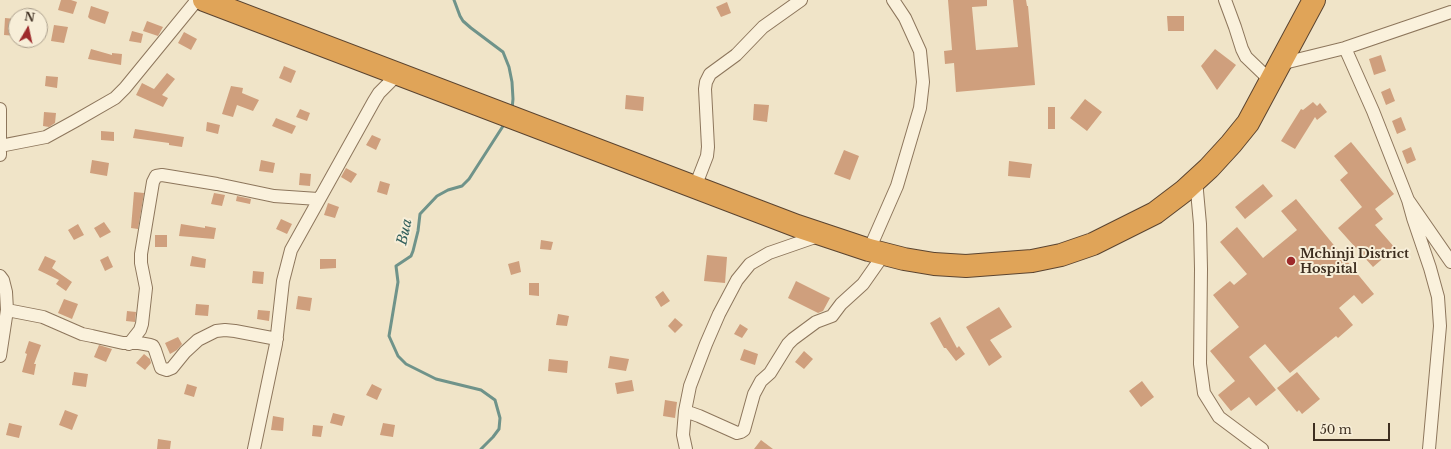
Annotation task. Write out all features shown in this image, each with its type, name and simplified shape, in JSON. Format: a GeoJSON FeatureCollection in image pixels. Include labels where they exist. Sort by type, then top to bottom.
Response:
{"type":"FeatureCollection","features":[{"type":"Feature","properties":{"kind":"highway"},"geometry":{"type":"LineString","coordinates":[[204,0],[822,235],[904,259],[934,264],[966,266],[1032,261],[1061,255],[1093,244],[1155,213],[1184,191],[1232,144],[1248,123],[1314,0]]}},
{"type":"Feature","properties":{"kind":"street"},"geometry":{"type":"LineString","coordinates":[[0,109],[0,149],[46,137],[75,122],[115,98],[125,88],[197,0]]}},
{"type":"Feature","properties":{"kind":"street"},"geometry":{"type":"LineString","coordinates":[[695,187],[707,156],[708,147],[705,89],[706,82],[710,74],[736,55],[763,27],[801,0]]}},
{"type":"Feature","properties":{"kind":"street"},"geometry":{"type":"LineString","coordinates":[[685,411],[737,433],[744,430],[754,394],[762,381],[770,373],[788,344],[816,322],[832,316],[841,304],[863,284],[877,252],[897,186],[920,108],[923,82],[920,51],[905,18],[893,0]]}},
{"type":"Feature","properties":{"kind":"street"},"geometry":{"type":"LineString","coordinates":[[1225,0],[1246,58],[1276,73],[1451,12]]}},
{"type":"Feature","properties":{"kind":"street"},"geometry":{"type":"LineString","coordinates":[[1345,48],[1408,200],[1438,297],[1440,326],[1429,449]]}},
{"type":"Feature","properties":{"kind":"street"},"geometry":{"type":"LineString","coordinates":[[254,449],[276,340],[286,265],[295,240],[374,100],[398,74]]}},
{"type":"Feature","properties":{"kind":"street"},"geometry":{"type":"LineString","coordinates":[[129,344],[140,330],[142,324],[146,288],[141,263],[141,254],[153,182],[156,176],[162,175],[195,180],[274,196],[318,199]]}},
{"type":"Feature","properties":{"kind":"street"},"geometry":{"type":"LineString","coordinates":[[1196,180],[1200,224],[1201,262],[1200,364],[1204,393],[1219,417],[1262,449]]}},
{"type":"Feature","properties":{"kind":"street"},"geometry":{"type":"LineString","coordinates":[[1408,200],[1451,262]]}},
{"type":"Feature","properties":{"kind":"street"},"geometry":{"type":"LineString","coordinates":[[686,449],[682,435],[690,386],[718,314],[737,280],[750,264],[769,253],[822,235]]}},
{"type":"Feature","properties":{"kind":"street"},"geometry":{"type":"LineString","coordinates":[[0,276],[3,280],[6,292],[7,310],[0,356]]}},
{"type":"Feature","properties":{"kind":"street"},"geometry":{"type":"LineString","coordinates":[[7,310],[43,317],[82,334],[129,344],[139,343],[154,346],[161,368],[167,370],[170,370],[185,352],[198,340],[216,331],[235,331],[276,340]]}},
{"type":"Feature","properties":{"kind":"building"},"geometry":{"type":"Polygon","coordinates":[[[61,0],[71,0],[77,2],[73,14],[58,10],[61,0]]]}},
{"type":"Feature","properties":{"kind":"building"},"geometry":{"type":"Polygon","coordinates":[[[948,0],[987,0],[987,6],[972,7],[976,50],[1018,47],[1013,0],[1026,0],[1028,6],[1035,85],[956,92],[954,63],[945,64],[944,51],[952,50],[948,0]]]}},
{"type":"Feature","properties":{"kind":"building"},"geometry":{"type":"Polygon","coordinates":[[[727,2],[731,13],[721,17],[716,7],[727,2]]]}},
{"type":"Feature","properties":{"kind":"building"},"geometry":{"type":"Polygon","coordinates":[[[91,6],[109,12],[105,24],[88,17],[91,6]]]}},
{"type":"Feature","properties":{"kind":"building"},"geometry":{"type":"Polygon","coordinates":[[[1167,16],[1184,16],[1184,31],[1168,31],[1167,16]]]}},
{"type":"Feature","properties":{"kind":"building"},"geometry":{"type":"Polygon","coordinates":[[[5,18],[8,18],[8,35],[4,35],[5,18]]]}},
{"type":"Feature","properties":{"kind":"building"},"geometry":{"type":"Polygon","coordinates":[[[147,21],[163,27],[158,36],[143,31],[147,21]]]}},
{"type":"Feature","properties":{"kind":"building"},"geometry":{"type":"Polygon","coordinates":[[[54,25],[68,27],[64,43],[51,41],[54,25]]]}},
{"type":"Feature","properties":{"kind":"building"},"geometry":{"type":"Polygon","coordinates":[[[132,31],[143,34],[141,43],[129,41],[132,31]]]}},
{"type":"Feature","properties":{"kind":"building"},"geometry":{"type":"Polygon","coordinates":[[[184,32],[197,39],[191,50],[178,43],[184,32]]]}},
{"type":"Feature","properties":{"kind":"building"},"geometry":{"type":"Polygon","coordinates":[[[91,49],[112,55],[112,53],[122,54],[121,65],[88,59],[91,49]]]}},
{"type":"Feature","properties":{"kind":"building"},"geometry":{"type":"Polygon","coordinates":[[[1215,49],[1236,65],[1217,90],[1201,66],[1215,49]]]}},
{"type":"Feature","properties":{"kind":"building"},"geometry":{"type":"Polygon","coordinates":[[[1381,55],[1386,71],[1374,75],[1369,59],[1381,55]]]}},
{"type":"Feature","properties":{"kind":"building"},"geometry":{"type":"Polygon","coordinates":[[[284,66],[296,71],[291,83],[279,78],[284,66]]]}},
{"type":"Feature","properties":{"kind":"building"},"geometry":{"type":"Polygon","coordinates":[[[167,73],[175,79],[162,95],[168,98],[163,107],[136,95],[142,83],[154,89],[167,73]]]}},
{"type":"Feature","properties":{"kind":"building"},"geometry":{"type":"Polygon","coordinates":[[[46,76],[58,77],[57,88],[45,86],[46,76]]]}},
{"type":"Feature","properties":{"kind":"building"},"geometry":{"type":"Polygon","coordinates":[[[231,86],[243,88],[242,93],[259,100],[253,111],[237,105],[233,117],[222,114],[231,86]]]}},
{"type":"Feature","properties":{"kind":"building"},"geometry":{"type":"Polygon","coordinates":[[[1390,88],[1395,101],[1386,105],[1381,92],[1390,88]]]}},
{"type":"Feature","properties":{"kind":"building"},"geometry":{"type":"Polygon","coordinates":[[[626,95],[644,97],[643,111],[625,109],[626,95]]]}},
{"type":"Feature","properties":{"kind":"building"},"geometry":{"type":"Polygon","coordinates":[[[1085,99],[1102,112],[1087,131],[1070,118],[1085,99]]]}},
{"type":"Feature","properties":{"kind":"building"},"geometry":{"type":"Polygon","coordinates":[[[1313,102],[1317,106],[1320,103],[1327,112],[1317,120],[1315,117],[1295,149],[1281,141],[1301,109],[1303,110],[1313,102]]]}},
{"type":"Feature","properties":{"kind":"building"},"geometry":{"type":"Polygon","coordinates":[[[754,104],[769,105],[767,122],[753,120],[754,104]]]}},
{"type":"Feature","properties":{"kind":"building"},"geometry":{"type":"Polygon","coordinates":[[[1048,107],[1055,107],[1055,129],[1048,129],[1048,107]]]}},
{"type":"Feature","properties":{"kind":"building"},"geometry":{"type":"Polygon","coordinates":[[[300,109],[310,113],[307,121],[296,117],[300,109]]]}},
{"type":"Feature","properties":{"kind":"building"},"geometry":{"type":"Polygon","coordinates":[[[44,112],[56,113],[55,123],[49,127],[43,126],[44,112]]]}},
{"type":"Feature","properties":{"kind":"building"},"geometry":{"type":"Polygon","coordinates":[[[1401,117],[1406,130],[1397,134],[1392,121],[1401,117]]]}},
{"type":"Feature","properties":{"kind":"building"},"geometry":{"type":"Polygon","coordinates":[[[276,118],[296,126],[292,134],[272,126],[276,118]]]}},
{"type":"Feature","properties":{"kind":"building"},"geometry":{"type":"Polygon","coordinates":[[[207,122],[220,125],[218,134],[206,131],[207,122]]]}},
{"type":"Feature","properties":{"kind":"building"},"geometry":{"type":"Polygon","coordinates":[[[135,129],[184,137],[182,147],[169,145],[169,143],[133,138],[135,129]]]}},
{"type":"Feature","properties":{"kind":"building"},"geometry":{"type":"Polygon","coordinates":[[[101,131],[114,132],[114,141],[101,140],[101,131]]]}},
{"type":"Feature","properties":{"kind":"building"},"geometry":{"type":"Polygon","coordinates":[[[372,135],[381,139],[376,150],[366,145],[372,135]]]}},
{"type":"Feature","properties":{"kind":"building"},"geometry":{"type":"Polygon","coordinates":[[[1351,142],[1394,194],[1375,209],[1383,219],[1375,225],[1395,248],[1373,267],[1338,228],[1362,207],[1340,180],[1348,173],[1334,156],[1351,142]]]}},
{"type":"Feature","properties":{"kind":"building"},"geometry":{"type":"Polygon","coordinates":[[[1411,147],[1416,160],[1407,164],[1402,151],[1411,147]]]}},
{"type":"Feature","properties":{"kind":"building"},"geometry":{"type":"Polygon","coordinates":[[[844,150],[859,156],[850,180],[834,174],[844,150]]]}},
{"type":"Feature","properties":{"kind":"building"},"geometry":{"type":"Polygon","coordinates":[[[92,160],[109,163],[107,176],[90,173],[92,160]]]}},
{"type":"Feature","properties":{"kind":"building"},"geometry":{"type":"Polygon","coordinates":[[[261,160],[275,163],[273,173],[259,171],[261,160]]]}},
{"type":"Feature","properties":{"kind":"building"},"geometry":{"type":"Polygon","coordinates":[[[1009,161],[1032,164],[1030,178],[1008,176],[1009,161]]]}},
{"type":"Feature","properties":{"kind":"building"},"geometry":{"type":"Polygon","coordinates":[[[346,168],[357,174],[351,183],[341,177],[346,168]]]}},
{"type":"Feature","properties":{"kind":"building"},"geometry":{"type":"Polygon","coordinates":[[[300,173],[311,174],[310,186],[299,185],[300,173]]]}},
{"type":"Feature","properties":{"kind":"building"},"geometry":{"type":"Polygon","coordinates":[[[380,181],[390,184],[387,195],[377,192],[380,181]]]}},
{"type":"Feature","properties":{"kind":"building"},"geometry":{"type":"Polygon","coordinates":[[[1263,184],[1273,196],[1245,219],[1235,207],[1263,184]]]}},
{"type":"Feature","properties":{"kind":"building"},"geometry":{"type":"Polygon","coordinates":[[[134,192],[144,193],[138,229],[131,228],[134,192]]]}},
{"type":"Feature","properties":{"kind":"building"},"geometry":{"type":"Polygon","coordinates":[[[214,193],[225,195],[222,206],[211,204],[214,193]]]}},
{"type":"Feature","properties":{"kind":"building"},"geometry":{"type":"Polygon","coordinates":[[[237,196],[251,199],[250,204],[236,201],[237,196]]]}},
{"type":"Feature","properties":{"kind":"building"},"geometry":{"type":"Polygon","coordinates":[[[1296,199],[1374,294],[1362,304],[1354,295],[1339,308],[1353,325],[1338,338],[1336,336],[1290,373],[1265,344],[1249,357],[1276,390],[1256,406],[1249,397],[1231,411],[1218,395],[1235,381],[1210,351],[1239,327],[1213,295],[1230,281],[1234,285],[1247,274],[1220,242],[1237,227],[1263,258],[1297,230],[1281,211],[1296,199]]]}},
{"type":"Feature","properties":{"kind":"building"},"geometry":{"type":"Polygon","coordinates":[[[328,203],[339,207],[335,218],[324,215],[328,203]]]}},
{"type":"Feature","properties":{"kind":"building"},"geometry":{"type":"Polygon","coordinates":[[[281,219],[292,224],[287,234],[276,229],[281,219]]]}},
{"type":"Feature","properties":{"kind":"building"},"geometry":{"type":"Polygon","coordinates":[[[104,222],[111,232],[100,238],[94,228],[104,222]]]}},
{"type":"Feature","properties":{"kind":"building"},"geometry":{"type":"Polygon","coordinates":[[[78,224],[84,235],[74,240],[68,230],[78,224]]]}},
{"type":"Feature","properties":{"kind":"building"},"geometry":{"type":"Polygon","coordinates":[[[181,224],[205,228],[205,226],[216,228],[214,239],[179,236],[181,224]]]}},
{"type":"Feature","properties":{"kind":"building"},"geometry":{"type":"Polygon","coordinates":[[[155,235],[167,235],[167,247],[155,247],[155,235]]]}},
{"type":"Feature","properties":{"kind":"building"},"geometry":{"type":"Polygon","coordinates":[[[541,240],[553,242],[551,250],[540,249],[541,240]]]}},
{"type":"Feature","properties":{"kind":"building"},"geometry":{"type":"Polygon","coordinates":[[[707,255],[727,257],[725,283],[704,281],[707,255]]]}},
{"type":"Feature","properties":{"kind":"building"},"geometry":{"type":"Polygon","coordinates":[[[45,256],[56,261],[52,268],[72,282],[66,291],[56,284],[59,280],[38,270],[45,256]]]}},
{"type":"Feature","properties":{"kind":"building"},"geometry":{"type":"Polygon","coordinates":[[[108,256],[113,267],[105,271],[100,260],[108,256]]]}},
{"type":"Feature","properties":{"kind":"building"},"geometry":{"type":"Polygon","coordinates":[[[192,256],[206,259],[205,268],[190,266],[192,256]]]}},
{"type":"Feature","properties":{"kind":"building"},"geometry":{"type":"Polygon","coordinates":[[[320,259],[336,259],[336,268],[320,269],[320,259]]]}},
{"type":"Feature","properties":{"kind":"building"},"geometry":{"type":"Polygon","coordinates":[[[519,261],[521,272],[511,275],[508,264],[519,261]]]}},
{"type":"Feature","properties":{"kind":"building"},"geometry":{"type":"Polygon","coordinates":[[[253,271],[264,272],[263,284],[252,283],[253,271]]]}},
{"type":"Feature","properties":{"kind":"building"},"geometry":{"type":"Polygon","coordinates":[[[796,281],[830,298],[823,311],[818,313],[788,298],[796,281]]]}},
{"type":"Feature","properties":{"kind":"building"},"geometry":{"type":"Polygon","coordinates":[[[529,283],[539,283],[539,296],[529,295],[529,283]]]}},
{"type":"Feature","properties":{"kind":"building"},"geometry":{"type":"Polygon","coordinates":[[[663,291],[670,301],[661,307],[655,297],[663,291]]]}},
{"type":"Feature","properties":{"kind":"building"},"geometry":{"type":"Polygon","coordinates":[[[298,296],[312,298],[310,311],[296,309],[298,296]]]}},
{"type":"Feature","properties":{"kind":"building"},"geometry":{"type":"Polygon","coordinates":[[[64,299],[78,304],[72,319],[58,313],[64,299]]]}},
{"type":"Feature","properties":{"kind":"building"},"geometry":{"type":"Polygon","coordinates":[[[196,304],[209,305],[208,316],[195,315],[196,304]]]}},
{"type":"Feature","properties":{"kind":"building"},"geometry":{"type":"Polygon","coordinates":[[[999,307],[1012,327],[990,340],[1002,357],[989,366],[966,327],[999,307]]]}},
{"type":"Feature","properties":{"kind":"building"},"geometry":{"type":"Polygon","coordinates":[[[258,310],[270,311],[269,321],[257,319],[258,310]]]}},
{"type":"Feature","properties":{"kind":"building"},"geometry":{"type":"Polygon","coordinates":[[[127,311],[136,312],[135,322],[126,321],[127,311]]]}},
{"type":"Feature","properties":{"kind":"building"},"geometry":{"type":"Polygon","coordinates":[[[558,314],[569,316],[567,326],[556,325],[558,314]]]}},
{"type":"Feature","properties":{"kind":"building"},"geometry":{"type":"Polygon","coordinates":[[[940,317],[957,348],[959,346],[965,354],[956,361],[946,348],[944,348],[930,323],[940,317]]]}},
{"type":"Feature","properties":{"kind":"building"},"geometry":{"type":"Polygon","coordinates":[[[675,318],[683,325],[675,333],[668,326],[675,318]]]}},
{"type":"Feature","properties":{"kind":"building"},"geometry":{"type":"Polygon","coordinates":[[[740,324],[748,329],[742,338],[734,334],[740,324]]]}},
{"type":"Feature","properties":{"kind":"building"},"geometry":{"type":"Polygon","coordinates":[[[178,337],[182,344],[177,350],[170,354],[165,343],[178,337]]]}},
{"type":"Feature","properties":{"kind":"building"},"geometry":{"type":"Polygon","coordinates":[[[29,341],[41,345],[34,364],[36,364],[34,375],[22,372],[27,354],[25,353],[29,341]]]}},
{"type":"Feature","properties":{"kind":"building"},"geometry":{"type":"Polygon","coordinates":[[[99,345],[112,349],[106,362],[94,357],[99,345]]]}},
{"type":"Feature","properties":{"kind":"building"},"geometry":{"type":"Polygon","coordinates":[[[744,349],[758,354],[755,365],[740,360],[744,349]]]}},
{"type":"Feature","properties":{"kind":"building"},"geometry":{"type":"Polygon","coordinates":[[[804,351],[813,359],[804,369],[795,362],[804,351]]]}},
{"type":"Feature","properties":{"kind":"building"},"geometry":{"type":"Polygon","coordinates":[[[144,354],[150,359],[151,363],[145,370],[136,363],[144,354]]]}},
{"type":"Feature","properties":{"kind":"building"},"geometry":{"type":"Polygon","coordinates":[[[610,356],[629,359],[626,371],[608,368],[610,356]]]}},
{"type":"Feature","properties":{"kind":"building"},"geometry":{"type":"Polygon","coordinates":[[[549,359],[568,361],[567,373],[548,371],[549,359]]]}},
{"type":"Feature","properties":{"kind":"building"},"geometry":{"type":"Polygon","coordinates":[[[74,372],[88,374],[86,387],[72,385],[74,372]]]}},
{"type":"Feature","properties":{"kind":"building"},"geometry":{"type":"Polygon","coordinates":[[[1297,372],[1320,399],[1302,414],[1299,410],[1297,412],[1277,388],[1297,372]]]}},
{"type":"Feature","properties":{"kind":"building"},"geometry":{"type":"Polygon","coordinates":[[[632,380],[634,391],[617,394],[615,383],[632,380]]]}},
{"type":"Feature","properties":{"kind":"building"},"geometry":{"type":"Polygon","coordinates":[[[1142,381],[1154,397],[1141,407],[1129,391],[1142,381]]]}},
{"type":"Feature","properties":{"kind":"building"},"geometry":{"type":"Polygon","coordinates":[[[187,384],[197,387],[194,397],[184,394],[187,384]]]}},
{"type":"Feature","properties":{"kind":"building"},"geometry":{"type":"Polygon","coordinates":[[[372,384],[382,389],[377,400],[366,395],[372,384]]]}},
{"type":"Feature","properties":{"kind":"building"},"geometry":{"type":"Polygon","coordinates":[[[665,400],[677,402],[675,418],[663,416],[665,400]]]}},
{"type":"Feature","properties":{"kind":"building"},"geometry":{"type":"Polygon","coordinates":[[[65,410],[78,415],[72,430],[59,425],[65,410]]]}},
{"type":"Feature","properties":{"kind":"building"},"geometry":{"type":"Polygon","coordinates":[[[333,413],[345,416],[342,426],[330,423],[333,413]]]}},
{"type":"Feature","properties":{"kind":"building"},"geometry":{"type":"Polygon","coordinates":[[[273,416],[284,418],[283,431],[271,430],[273,416]]]}},
{"type":"Feature","properties":{"kind":"building"},"geometry":{"type":"Polygon","coordinates":[[[9,423],[22,426],[19,438],[6,435],[9,423]]]}},
{"type":"Feature","properties":{"kind":"building"},"geometry":{"type":"Polygon","coordinates":[[[383,423],[395,425],[393,437],[380,435],[383,423]]]}},
{"type":"Feature","properties":{"kind":"building"},"geometry":{"type":"Polygon","coordinates":[[[313,425],[323,426],[321,437],[312,436],[313,425]]]}},
{"type":"Feature","properties":{"kind":"building"},"geometry":{"type":"Polygon","coordinates":[[[158,439],[171,441],[170,449],[157,449],[158,439]]]}},
{"type":"Feature","properties":{"kind":"building"},"geometry":{"type":"Polygon","coordinates":[[[761,440],[773,449],[754,449],[761,440]]]}},
{"type":"Feature","properties":{"kind":"waterway","name":"Bua"},"geometry":{"type":"LineString","coordinates":[[454,0],[463,21],[503,52],[509,67],[512,82],[512,109]]}},
{"type":"Feature","properties":{"kind":"waterway","name":"Bua"},"geometry":{"type":"LineString","coordinates":[[481,449],[499,429],[500,418],[495,400],[481,390],[436,379],[406,364],[398,356],[389,336],[398,282],[396,266],[411,256],[418,231],[420,214],[437,196],[448,190],[462,186],[469,179],[505,123]]}},
{"type":"Feature","properties":{"kind":"place","name":"Mchinji District Hospital"},"geometry":{"type":"Point","coordinates":[1291,261]}}]}
